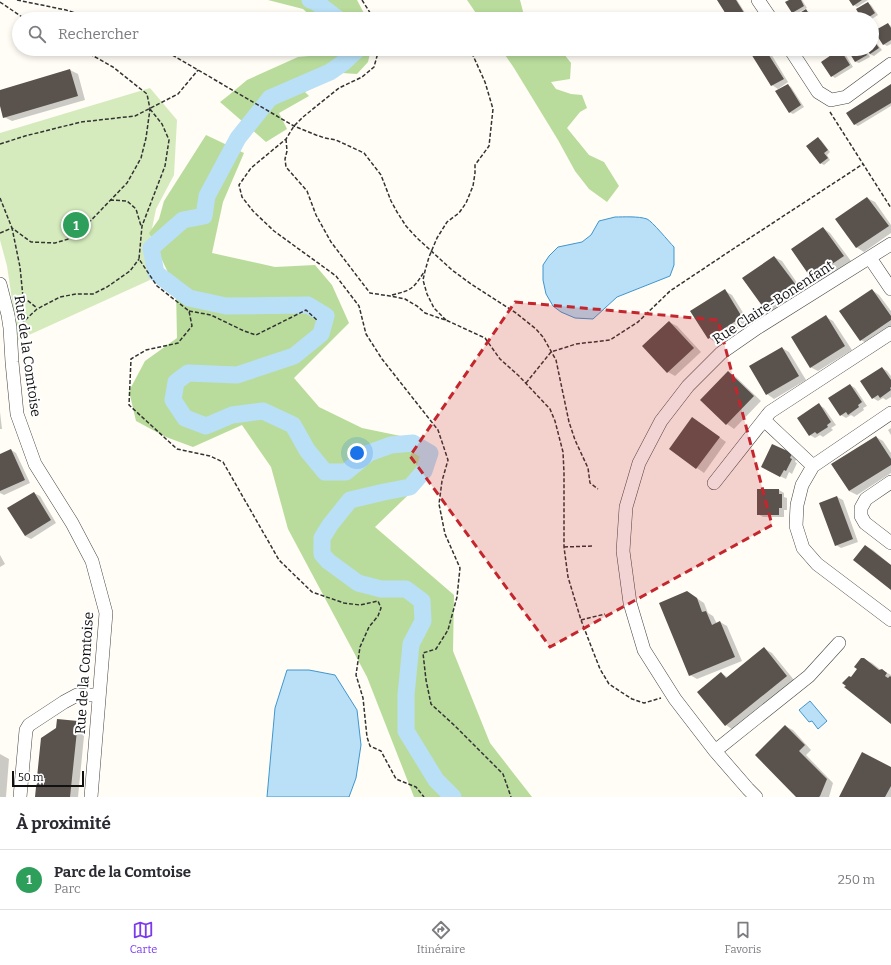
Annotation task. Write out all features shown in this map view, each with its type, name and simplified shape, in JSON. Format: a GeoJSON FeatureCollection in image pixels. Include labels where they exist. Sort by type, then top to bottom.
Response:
{"type":"FeatureCollection","features":[{"type":"Feature","properties":{"kind":"street"},"geometry":{"type":"LineString","coordinates":[[759,0],[767,12]]}},
{"type":"Feature","properties":{"kind":"street"},"geometry":{"type":"LineString","coordinates":[[795,56],[824,96],[846,97],[891,64]]}},
{"type":"Feature","properties":{"kind":"street","name":"Rue Claire-Bonenfant"},"geometry":{"type":"LineString","coordinates":[[756,797],[715,751],[672,694],[644,650],[630,603],[623,551],[626,507],[639,463],[661,421],[688,386],[721,353],[757,328],[891,244]]}},
{"type":"Feature","properties":{"kind":"street"},"geometry":{"type":"LineString","coordinates":[[870,258],[891,289]]}},
{"type":"Feature","properties":{"kind":"street","name":"Rue de la Comtoise"},"geometry":{"type":"LineString","coordinates":[[0,284],[10,328],[6,363],[17,414],[35,464],[72,523],[92,561],[106,613],[91,797]]}},
{"type":"Feature","properties":{"kind":"street"},"geometry":{"type":"LineString","coordinates":[[714,483],[770,412],[891,333]]}},
{"type":"Feature","properties":{"kind":"street"},"geometry":{"type":"LineString","coordinates":[[891,413],[813,466],[802,485],[797,505],[796,526],[803,548],[817,564],[891,620]]}},
{"type":"Feature","properties":{"kind":"street"},"geometry":{"type":"LineString","coordinates":[[764,420],[813,466]]}},
{"type":"Feature","properties":{"kind":"street"},"geometry":{"type":"LineString","coordinates":[[891,482],[866,499],[861,508],[861,516],[865,523],[891,543]]}},
{"type":"Feature","properties":{"kind":"street"},"geometry":{"type":"LineString","coordinates":[[715,751],[809,676],[839,643]]}},
{"type":"Feature","properties":{"kind":"street"},"geometry":{"type":"LineString","coordinates":[[20,797],[26,730],[29,725],[77,695],[99,696]]}},
{"type":"Feature","properties":{"kind":"path"},"geometry":{"type":"LineString","coordinates":[[18,0],[72,12]]}},
{"type":"Feature","properties":{"kind":"path"},"geometry":{"type":"LineString","coordinates":[[362,0],[370,12]]}},
{"type":"Feature","properties":{"kind":"path"},"geometry":{"type":"LineString","coordinates":[[0,2],[15,12]]}},
{"type":"Feature","properties":{"kind":"path"},"geometry":{"type":"LineString","coordinates":[[12,228],[31,242],[55,243],[75,237],[127,183],[141,158],[146,138],[150,109],[147,94],[113,67],[93,56]]}},
{"type":"Feature","properties":{"kind":"path"},"geometry":{"type":"LineString","coordinates":[[174,56],[294,126],[316,136],[336,140],[364,153],[381,175],[390,200],[406,226],[417,238],[457,273],[516,313],[543,338],[556,360],[575,440],[588,468],[590,483],[598,489]]}},
{"type":"Feature","properties":{"kind":"path"},"geometry":{"type":"LineString","coordinates":[[377,56],[374,67],[362,77],[339,88],[303,117],[294,126],[286,139],[252,168],[239,185],[242,197],[253,211],[274,231],[336,276],[359,306],[366,334],[382,359],[438,430],[448,460],[442,481],[439,504],[445,534],[460,568],[457,597],[448,630],[436,649],[424,653],[427,686],[431,704],[503,774],[511,797]]}},
{"type":"Feature","properties":{"kind":"path"},"geometry":{"type":"LineString","coordinates":[[448,321],[434,308],[423,280],[437,238],[447,222],[459,213],[466,203],[473,186],[475,165],[489,146],[493,109],[485,82],[473,56]]}},
{"type":"Feature","properties":{"kind":"path"},"geometry":{"type":"LineString","coordinates":[[0,144],[81,122],[135,116],[178,94],[198,70]]}},
{"type":"Feature","properties":{"kind":"path"},"geometry":{"type":"LineString","coordinates":[[824,96],[827,108],[891,208]]}},
{"type":"Feature","properties":{"kind":"path"},"geometry":{"type":"LineString","coordinates":[[0,198],[12,228],[20,267],[23,297],[19,326],[37,309],[60,297],[76,294],[93,294],[107,287],[130,271],[139,259],[142,226],[165,166],[169,140],[162,124],[150,109]]}},
{"type":"Feature","properties":{"kind":"path"},"geometry":{"type":"LineString","coordinates":[[286,139],[288,151],[286,167],[308,191],[316,215],[331,242],[370,293],[405,299],[425,313],[448,321],[485,338],[500,358],[550,409],[555,421],[562,452],[564,473],[564,548],[568,577],[581,620],[600,669],[609,684],[632,699],[644,703],[672,694]]}},
{"type":"Feature","properties":{"kind":"path"},"geometry":{"type":"LineString","coordinates":[[526,383],[552,352],[576,344],[610,340],[638,322],[670,291],[863,164]]}},
{"type":"Feature","properties":{"kind":"path"},"geometry":{"type":"LineString","coordinates":[[110,200],[127,202],[136,209],[142,226]]}},
{"type":"Feature","properties":{"kind":"path"},"geometry":{"type":"LineString","coordinates":[[0,232],[12,228]]}},
{"type":"Feature","properties":{"kind":"path"},"geometry":{"type":"LineString","coordinates":[[139,259],[157,286],[189,310],[211,315],[244,331],[256,335],[306,310],[318,321]]}},
{"type":"Feature","properties":{"kind":"path"},"geometry":{"type":"LineString","coordinates":[[390,296],[406,292],[413,287],[425,271]]}},
{"type":"Feature","properties":{"kind":"path"},"geometry":{"type":"LineString","coordinates":[[23,297],[37,309]]}},
{"type":"Feature","properties":{"kind":"path"},"geometry":{"type":"LineString","coordinates":[[189,310],[192,326],[178,343],[146,350],[131,359],[129,405],[177,449],[210,456],[223,462],[279,560],[312,592],[344,604],[360,605],[378,601],[381,608],[378,616],[369,627],[360,647],[356,675],[363,698],[367,737],[370,746],[381,751],[396,779],[416,787],[424,797]]}},
{"type":"Feature","properties":{"kind":"path"},"geometry":{"type":"LineString","coordinates":[[564,548],[592,546]]}},
{"type":"Feature","properties":{"kind":"path"},"geometry":{"type":"LineString","coordinates":[[581,620],[604,614]]}},
{"type":"Feature","properties":{"kind":"highlighted area"},"geometry":{"type":"Polygon","coordinates":[[[515,302],[718,320],[772,525],[550,647],[410,456],[515,302]]]}},
{"type":"Feature","properties":{"kind":"green space"},"geometry":{"type":"Polygon","coordinates":[[[268,0],[357,0],[363,12],[306,12],[303,9],[268,0]]]}},
{"type":"Feature","properties":{"kind":"green space"},"geometry":{"type":"Polygon","coordinates":[[[467,0],[520,0],[523,12],[475,12],[467,0]]]}},
{"type":"Feature","properties":{"kind":"green space"},"geometry":{"type":"Polygon","coordinates":[[[369,56],[368,62],[357,74],[342,73],[305,92],[309,96],[279,113],[287,129],[266,142],[220,102],[247,80],[298,57],[369,56]]]}},
{"type":"Feature","properties":{"kind":"green space"},"geometry":{"type":"Polygon","coordinates":[[[506,56],[566,56],[571,63],[570,79],[551,82],[556,89],[571,94],[582,95],[587,108],[580,112],[567,128],[589,155],[604,162],[619,186],[607,202],[589,189],[575,171],[506,56]]]}},
{"type":"Feature","properties":{"kind":"green space"},"geometry":{"type":"Polygon","coordinates":[[[150,88],[177,120],[174,175],[156,209],[147,253],[150,280],[18,340],[7,266],[0,240],[0,133],[150,88]]]}},
{"type":"Feature","properties":{"kind":"green space"},"geometry":{"type":"Polygon","coordinates":[[[206,135],[244,153],[223,202],[212,253],[275,267],[315,265],[332,285],[349,323],[294,378],[319,407],[362,428],[420,440],[430,474],[375,527],[454,595],[453,651],[490,743],[532,797],[414,797],[367,677],[288,529],[271,467],[242,425],[193,447],[166,437],[136,421],[129,391],[145,361],[177,338],[176,289],[149,233],[159,219],[164,201],[206,135]]]}},
{"type":"Feature","properties":{"kind":"water"},"geometry":{"type":"Polygon","coordinates":[[[615,217],[643,218],[647,219],[656,227],[674,247],[674,265],[670,276],[617,297],[593,319],[575,318],[561,312],[553,306],[546,294],[543,280],[543,265],[558,247],[582,242],[591,235],[599,221],[615,217]]]}},
{"type":"Feature","properties":{"kind":"water"},"geometry":{"type":"Polygon","coordinates":[[[287,670],[309,670],[335,675],[357,710],[361,745],[356,778],[349,797],[267,797],[275,708],[287,670]]]}},
{"type":"Feature","properties":{"kind":"water"},"geometry":{"type":"Polygon","coordinates":[[[810,701],[827,721],[818,729],[812,721],[809,722],[799,710],[810,701]]]}},
{"type":"Feature","properties":{"kind":"building"},"geometry":{"type":"Polygon","coordinates":[[[717,0],[736,0],[744,12],[725,12],[717,0]]]}},
{"type":"Feature","properties":{"kind":"building"},"geometry":{"type":"Polygon","coordinates":[[[789,0],[801,0],[804,6],[791,12],[785,2],[789,0]]]}},
{"type":"Feature","properties":{"kind":"building"},"geometry":{"type":"Polygon","coordinates":[[[849,0],[862,0],[853,6],[849,0]]]}},
{"type":"Feature","properties":{"kind":"building"},"geometry":{"type":"Polygon","coordinates":[[[868,2],[874,12],[858,12],[856,9],[868,2]]]}},
{"type":"Feature","properties":{"kind":"building"},"geometry":{"type":"Polygon","coordinates":[[[806,9],[808,12],[801,12],[806,9]]]}},
{"type":"Feature","properties":{"kind":"building"},"geometry":{"type":"Polygon","coordinates":[[[888,23],[891,28],[891,40],[883,45],[879,39],[879,28],[888,23]]]}},
{"type":"Feature","properties":{"kind":"building"},"geometry":{"type":"Polygon","coordinates":[[[752,56],[769,56],[784,79],[771,86],[752,56]]]}},
{"type":"Feature","properties":{"kind":"building"},"geometry":{"type":"Polygon","coordinates":[[[830,56],[844,56],[850,65],[831,77],[821,62],[830,56]]]}},
{"type":"Feature","properties":{"kind":"building"},"geometry":{"type":"Polygon","coordinates":[[[851,56],[865,56],[855,62],[851,56]]]}},
{"type":"Feature","properties":{"kind":"building"},"geometry":{"type":"Polygon","coordinates":[[[70,69],[78,96],[3,118],[0,106],[0,90],[70,69]]]}},
{"type":"Feature","properties":{"kind":"building"},"geometry":{"type":"Polygon","coordinates":[[[788,84],[801,105],[789,113],[775,91],[788,84]]]}},
{"type":"Feature","properties":{"kind":"building"},"geometry":{"type":"Polygon","coordinates":[[[891,84],[891,103],[854,125],[846,113],[891,84]]]}},
{"type":"Feature","properties":{"kind":"building"},"geometry":{"type":"Polygon","coordinates":[[[818,137],[828,150],[824,153],[828,158],[820,164],[806,146],[818,137]]]}},
{"type":"Feature","properties":{"kind":"building"},"geometry":{"type":"Polygon","coordinates":[[[867,197],[889,226],[856,248],[835,219],[867,197]]]}},
{"type":"Feature","properties":{"kind":"building"},"geometry":{"type":"Polygon","coordinates":[[[823,227],[844,256],[811,278],[791,249],[823,227]]]}},
{"type":"Feature","properties":{"kind":"building"},"geometry":{"type":"Polygon","coordinates":[[[774,256],[796,285],[763,307],[742,278],[774,256]]]}},
{"type":"Feature","properties":{"kind":"building"},"geometry":{"type":"Polygon","coordinates":[[[725,289],[742,317],[708,339],[690,311],[725,289]]]}},
{"type":"Feature","properties":{"kind":"building"},"geometry":{"type":"Polygon","coordinates":[[[872,289],[891,316],[891,320],[860,341],[839,311],[872,289]]]}},
{"type":"Feature","properties":{"kind":"building"},"geometry":{"type":"Polygon","coordinates":[[[826,315],[845,346],[810,368],[791,337],[826,315]]]}},
{"type":"Feature","properties":{"kind":"building"},"geometry":{"type":"Polygon","coordinates":[[[669,321],[694,348],[667,373],[642,346],[669,321]]]}},
{"type":"Feature","properties":{"kind":"building"},"geometry":{"type":"Polygon","coordinates":[[[782,347],[799,376],[766,395],[749,366],[782,347]]]}},
{"type":"Feature","properties":{"kind":"building"},"geometry":{"type":"Polygon","coordinates":[[[882,367],[891,380],[891,390],[880,398],[878,395],[872,399],[860,381],[882,367]]]}},
{"type":"Feature","properties":{"kind":"building"},"geometry":{"type":"Polygon","coordinates":[[[728,371],[754,396],[726,425],[700,400],[728,371]]]}},
{"type":"Feature","properties":{"kind":"building"},"geometry":{"type":"Polygon","coordinates":[[[850,384],[862,402],[858,405],[859,407],[848,415],[846,412],[840,416],[828,398],[850,384]]]}},
{"type":"Feature","properties":{"kind":"building"},"geometry":{"type":"Polygon","coordinates":[[[819,403],[831,422],[827,425],[828,427],[817,434],[815,432],[809,436],[797,418],[819,403]]]}},
{"type":"Feature","properties":{"kind":"building"},"geometry":{"type":"Polygon","coordinates":[[[692,417],[720,437],[696,469],[669,449],[692,417]]]}},
{"type":"Feature","properties":{"kind":"building"},"geometry":{"type":"Polygon","coordinates":[[[876,436],[891,459],[891,465],[849,491],[831,464],[876,436]]]}},
{"type":"Feature","properties":{"kind":"building"},"geometry":{"type":"Polygon","coordinates":[[[772,444],[792,453],[790,458],[792,459],[786,471],[784,470],[780,477],[761,467],[772,444]]]}},
{"type":"Feature","properties":{"kind":"building"},"geometry":{"type":"Polygon","coordinates":[[[11,449],[25,480],[0,491],[0,454],[11,449]]]}},
{"type":"Feature","properties":{"kind":"building"},"geometry":{"type":"Polygon","coordinates":[[[757,489],[779,489],[779,494],[782,494],[782,508],[779,508],[779,515],[757,515],[757,489]]]}},
{"type":"Feature","properties":{"kind":"building"},"geometry":{"type":"Polygon","coordinates":[[[34,492],[51,520],[25,536],[7,508],[34,492]]]}},
{"type":"Feature","properties":{"kind":"building"},"geometry":{"type":"Polygon","coordinates":[[[837,496],[853,539],[835,546],[819,503],[837,496]]]}},
{"type":"Feature","properties":{"kind":"building"},"geometry":{"type":"Polygon","coordinates":[[[865,545],[891,565],[891,590],[853,560],[865,545]]]}},
{"type":"Feature","properties":{"kind":"building"},"geometry":{"type":"Polygon","coordinates":[[[687,591],[697,598],[702,612],[706,611],[712,625],[720,621],[735,657],[689,676],[659,603],[687,591]]]}},
{"type":"Feature","properties":{"kind":"building"},"geometry":{"type":"Polygon","coordinates":[[[764,647],[787,676],[725,726],[697,692],[721,672],[726,678],[764,647]]]}},
{"type":"Feature","properties":{"kind":"building"},"geometry":{"type":"Polygon","coordinates":[[[861,658],[864,658],[879,670],[882,669],[887,673],[885,676],[888,678],[890,676],[891,677],[891,724],[844,687],[846,686],[842,683],[849,676],[851,677],[857,669],[854,667],[861,658]]]}},
{"type":"Feature","properties":{"kind":"building"},"geometry":{"type":"Polygon","coordinates":[[[57,719],[78,721],[70,797],[35,797],[41,738],[56,728],[57,719]]]}},
{"type":"Feature","properties":{"kind":"building"},"geometry":{"type":"Polygon","coordinates":[[[785,725],[805,745],[799,751],[827,779],[819,797],[796,797],[755,755],[785,725]]]}},
{"type":"Feature","properties":{"kind":"building"},"geometry":{"type":"Polygon","coordinates":[[[862,752],[891,767],[891,786],[885,797],[839,797],[862,752]]]}},
{"type":"Feature","properties":{"kind":"waterway"},"geometry":{"type":"LineString","coordinates":[[310,0],[316,2],[329,12]]}},
{"type":"Feature","properties":{"kind":"waterway"},"geometry":{"type":"LineString","coordinates":[[350,56],[330,72],[270,98],[238,138],[207,196],[204,216],[183,220],[151,248],[156,273],[189,298],[226,306],[308,305],[326,316],[321,334],[294,356],[237,375],[188,373],[176,382],[173,400],[185,418],[206,426],[232,415],[263,411],[293,425],[307,450],[325,472],[346,472],[369,453],[391,445],[413,443],[430,453],[424,471],[410,487],[350,500],[330,525],[322,538],[322,554],[328,561],[358,583],[381,589],[406,589],[422,601],[423,621],[411,644],[406,695],[406,731],[436,780],[453,797]]}},
{"type":"Feature","properties":{"kind":"place","name":"Parc de la Comtoise"},"geometry":{"type":"Point","coordinates":[76,225]}}]}
